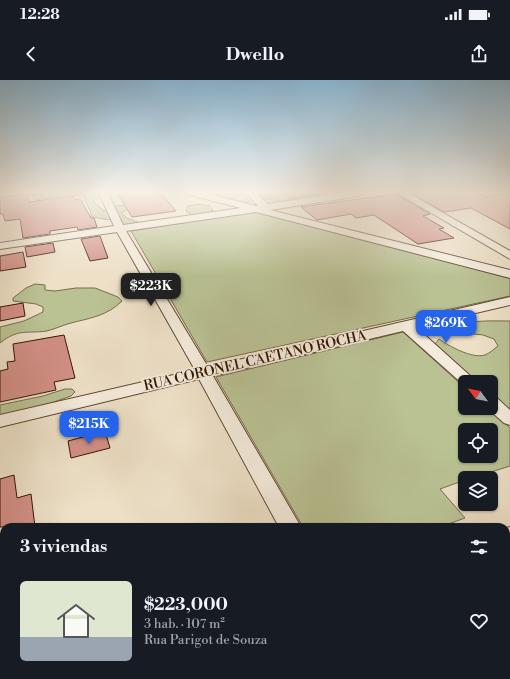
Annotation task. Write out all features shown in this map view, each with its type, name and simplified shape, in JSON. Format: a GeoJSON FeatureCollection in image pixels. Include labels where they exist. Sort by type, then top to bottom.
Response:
{"type":"FeatureCollection","features":[{"type":"Feature","properties":{"kind":"street"},"geometry":{"type":"LineString","coordinates":[[116,221],[204,373],[288,523]]}},
{"type":"Feature","properties":{"kind":"street"},"geometry":{"type":"LineString","coordinates":[[0,246],[177,221]]}},
{"type":"Feature","properties":{"kind":"street"},"geometry":{"type":"LineString","coordinates":[[307,221],[510,274]]}},
{"type":"Feature","properties":{"kind":"street"},"geometry":{"type":"LineString","coordinates":[[449,221],[510,256]]}},
{"type":"Feature","properties":{"kind":"street","name":"RUA CORONEL CAETANO ROCHA"},"geometry":{"type":"LineString","coordinates":[[0,421],[510,301]]}},
{"type":"Feature","properties":{"kind":"street"},"geometry":{"type":"LineString","coordinates":[[406,326],[461,375]]}},
{"type":"Feature","properties":{"kind":"street"},"geometry":{"type":"LineString","coordinates":[[498,408],[510,419]]}},
{"type":"Feature","properties":{"kind":"green space"},"geometry":{"type":"Polygon","coordinates":[[[117,221],[135,221],[140,223],[125,227],[117,221]]]}},
{"type":"Feature","properties":{"kind":"green space"},"geometry":{"type":"Polygon","coordinates":[[[195,221],[298,221],[510,274],[510,296],[207,362],[131,231],[195,221]]]}},
{"type":"Feature","properties":{"kind":"green space"},"geometry":{"type":"Polygon","coordinates":[[[35,284],[45,285],[45,290],[55,291],[76,288],[95,288],[118,297],[122,301],[110,310],[98,316],[47,331],[18,333],[0,343],[0,327],[24,321],[43,312],[43,307],[36,304],[13,301],[13,298],[26,288],[35,284]]]}},
{"type":"Feature","properties":{"kind":"green space"},"geometry":{"type":"Polygon","coordinates":[[[486,321],[510,321],[510,412],[498,401],[498,375],[469,375],[435,344],[439,339],[467,354],[480,356],[485,355],[498,346],[494,339],[483,335],[446,331],[461,324],[486,321]]]}},
{"type":"Feature","properties":{"kind":"green space"},"geometry":{"type":"Polygon","coordinates":[[[403,332],[458,382],[458,415],[496,415],[510,428],[510,466],[494,471],[458,471],[458,483],[440,489],[465,518],[451,523],[301,523],[216,377],[403,332]]]}},
{"type":"Feature","properties":{"kind":"green space"},"geometry":{"type":"Polygon","coordinates":[[[65,389],[72,389],[75,392],[71,396],[51,403],[0,416],[0,405],[43,396],[65,389]]]}},
{"type":"Feature","properties":{"kind":"building"},"geometry":{"type":"Polygon","coordinates":[[[20,221],[95,221],[97,227],[78,230],[77,227],[50,231],[50,234],[23,238],[20,221]]]}},
{"type":"Feature","properties":{"kind":"building"},"geometry":{"type":"Polygon","coordinates":[[[383,221],[432,221],[444,228],[439,229],[454,238],[418,244],[383,221]]]}},
{"type":"Feature","properties":{"kind":"building"},"geometry":{"type":"Polygon","coordinates":[[[495,221],[510,221],[510,229],[495,221]]]}},
{"type":"Feature","properties":{"kind":"building"},"geometry":{"type":"Polygon","coordinates":[[[100,236],[108,258],[90,261],[81,239],[100,236]]]}},
{"type":"Feature","properties":{"kind":"building"},"geometry":{"type":"Polygon","coordinates":[[[53,243],[55,252],[27,257],[25,247],[53,243]]]}},
{"type":"Feature","properties":{"kind":"building"},"geometry":{"type":"Polygon","coordinates":[[[23,252],[26,267],[0,271],[0,256],[23,252]]]}},
{"type":"Feature","properties":{"kind":"building"},"geometry":{"type":"Polygon","coordinates":[[[23,303],[25,316],[0,321],[0,307],[23,303]]]}},
{"type":"Feature","properties":{"kind":"building"},"geometry":{"type":"Polygon","coordinates":[[[64,335],[75,378],[54,382],[56,390],[0,402],[0,371],[8,369],[7,362],[15,361],[13,344],[64,335]]]}},
{"type":"Feature","properties":{"kind":"building"},"geometry":{"type":"Polygon","coordinates":[[[105,431],[110,448],[71,458],[68,441],[105,431]]]}},
{"type":"Feature","properties":{"kind":"building"},"geometry":{"type":"Polygon","coordinates":[[[14,475],[17,498],[31,494],[35,523],[0,523],[0,479],[14,475]]]}}]}
